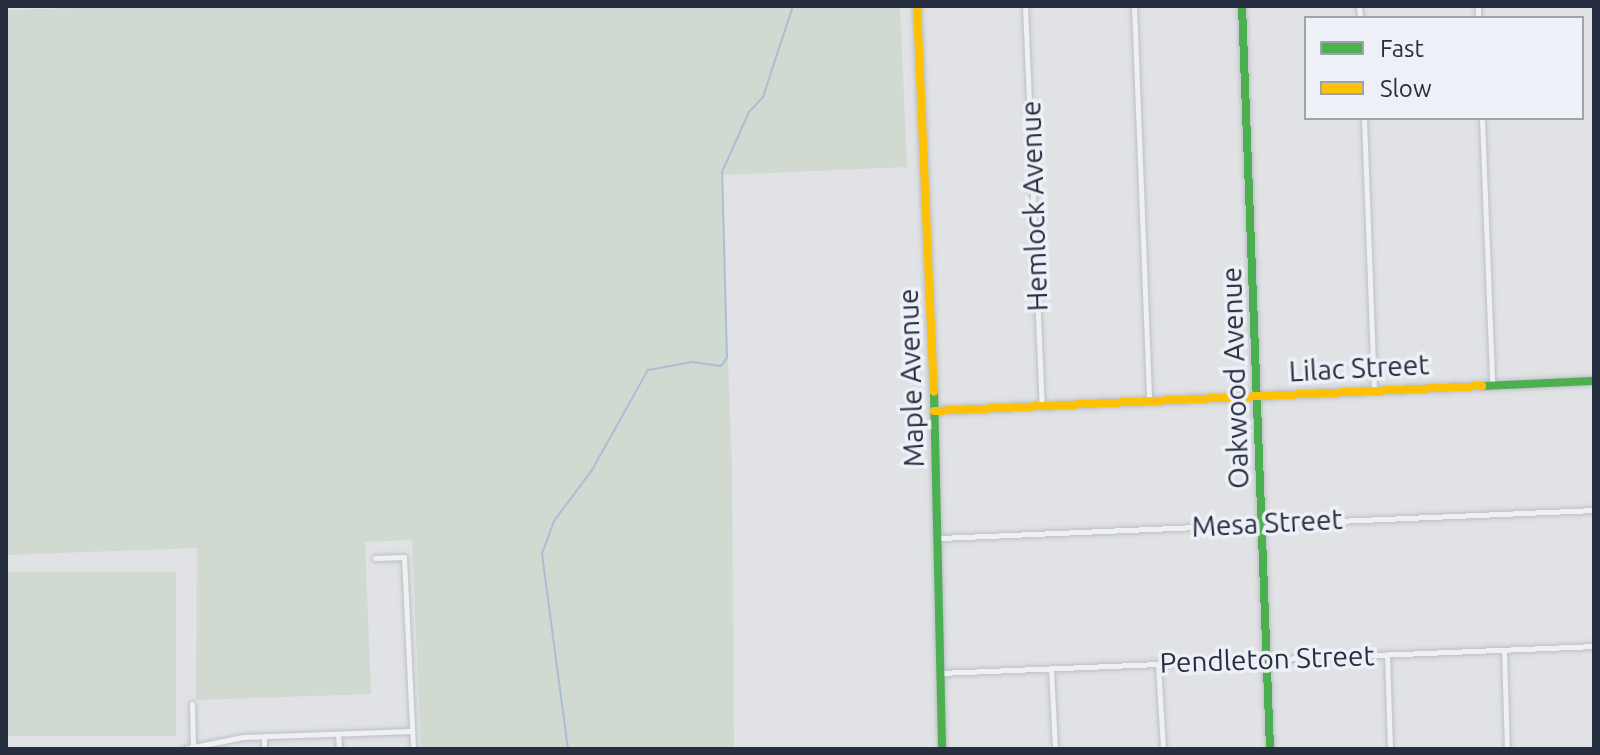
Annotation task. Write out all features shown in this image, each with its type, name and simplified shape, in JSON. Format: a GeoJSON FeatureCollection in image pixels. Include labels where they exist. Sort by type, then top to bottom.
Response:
{"type":"FeatureCollection","features":[{"type":"Feature","properties":{"kind":"street","name":"Maple Avenue"},"geometry":{"type":"LineString","coordinates":[[917,6],[940,538],[942,749]]}},
{"type":"Feature","properties":{"kind":"street","name":"Hemlock Avenue"},"geometry":{"type":"LineString","coordinates":[[1025,6],[1042,407]]}},
{"type":"Feature","properties":{"kind":"street"},"geometry":{"type":"LineString","coordinates":[[1134,6],[1149,400]]}},
{"type":"Feature","properties":{"kind":"street","name":"Oakwood Avenue"},"geometry":{"type":"LineString","coordinates":[[1242,6],[1270,749]]}},
{"type":"Feature","properties":{"kind":"street"},"geometry":{"type":"LineString","coordinates":[[1364,120],[1374,389]]}},
{"type":"Feature","properties":{"kind":"street"},"geometry":{"type":"LineString","coordinates":[[1482,120],[1492,384]]}},
{"type":"Feature","properties":{"kind":"street","name":"Lilac Street"},"geometry":{"type":"LineString","coordinates":[[934,411],[1594,381]]}},
{"type":"Feature","properties":{"kind":"street","name":"Mesa Street"},"geometry":{"type":"LineString","coordinates":[[940,538],[1594,510]]}},
{"type":"Feature","properties":{"kind":"street"},"geometry":{"type":"LineString","coordinates":[[375,558],[404,557],[413,749]]}},
{"type":"Feature","properties":{"kind":"street","name":"Pendleton Street"},"geometry":{"type":"LineString","coordinates":[[939,673],[1594,646]]}},
{"type":"Feature","properties":{"kind":"street"},"geometry":{"type":"LineString","coordinates":[[1504,650],[1507,749]]}},
{"type":"Feature","properties":{"kind":"street"},"geometry":{"type":"LineString","coordinates":[[1387,654],[1390,749]]}},
{"type":"Feature","properties":{"kind":"street"},"geometry":{"type":"LineString","coordinates":[[1158,664],[1163,749]]}},
{"type":"Feature","properties":{"kind":"street"},"geometry":{"type":"LineString","coordinates":[[1051,669],[1055,749]]}},
{"type":"Feature","properties":{"kind":"street"},"geometry":{"type":"LineString","coordinates":[[192,704],[193,749]]}},
{"type":"Feature","properties":{"kind":"street"},"geometry":{"type":"LineString","coordinates":[[184,749],[264,737],[412,731]]}},
{"type":"Feature","properties":{"kind":"street"},"geometry":{"type":"LineString","coordinates":[[338,734],[339,749]]}},
{"type":"Feature","properties":{"kind":"street"},"geometry":{"type":"LineString","coordinates":[[264,737],[264,749]]}},
{"type":"Feature","properties":{"kind":"shaded area"},"geometry":{"type":"Polygon","coordinates":[[[137,6],[900,6],[907,167],[721,175],[732,469],[734,749],[421,749],[412,540],[365,542],[371,694],[196,700],[197,548],[6,555],[6,10],[137,6]]]}},
{"type":"Feature","properties":{"kind":"shaded area"},"geometry":{"type":"Polygon","coordinates":[[[6,572],[176,572],[176,736],[6,736],[6,572]]]}},
{"type":"Feature","properties":{"kind":"waterway"},"geometry":{"type":"LineString","coordinates":[[568,749],[542,554],[554,521],[592,470],[648,370],[692,362],[721,366],[727,358],[722,172],[749,112],[763,97],[793,6]]}},
{"type":"Feature","properties":{"kind":"traffic: fast"},"geometry":{"type":"LineString","coordinates":[[1242,6],[1270,749]]}},
{"type":"Feature","properties":{"kind":"traffic: fast"},"geometry":{"type":"LineString","coordinates":[[1482,386],[1594,381]]}},
{"type":"Feature","properties":{"kind":"traffic: fast"},"geometry":{"type":"LineString","coordinates":[[934,392],[942,749]]}},
{"type":"Feature","properties":{"kind":"traffic: slow"},"geometry":{"type":"LineString","coordinates":[[917,6],[934,392]]}},
{"type":"Feature","properties":{"kind":"traffic: slow"},"geometry":{"type":"LineString","coordinates":[[934,411],[1482,386]]}}]}
